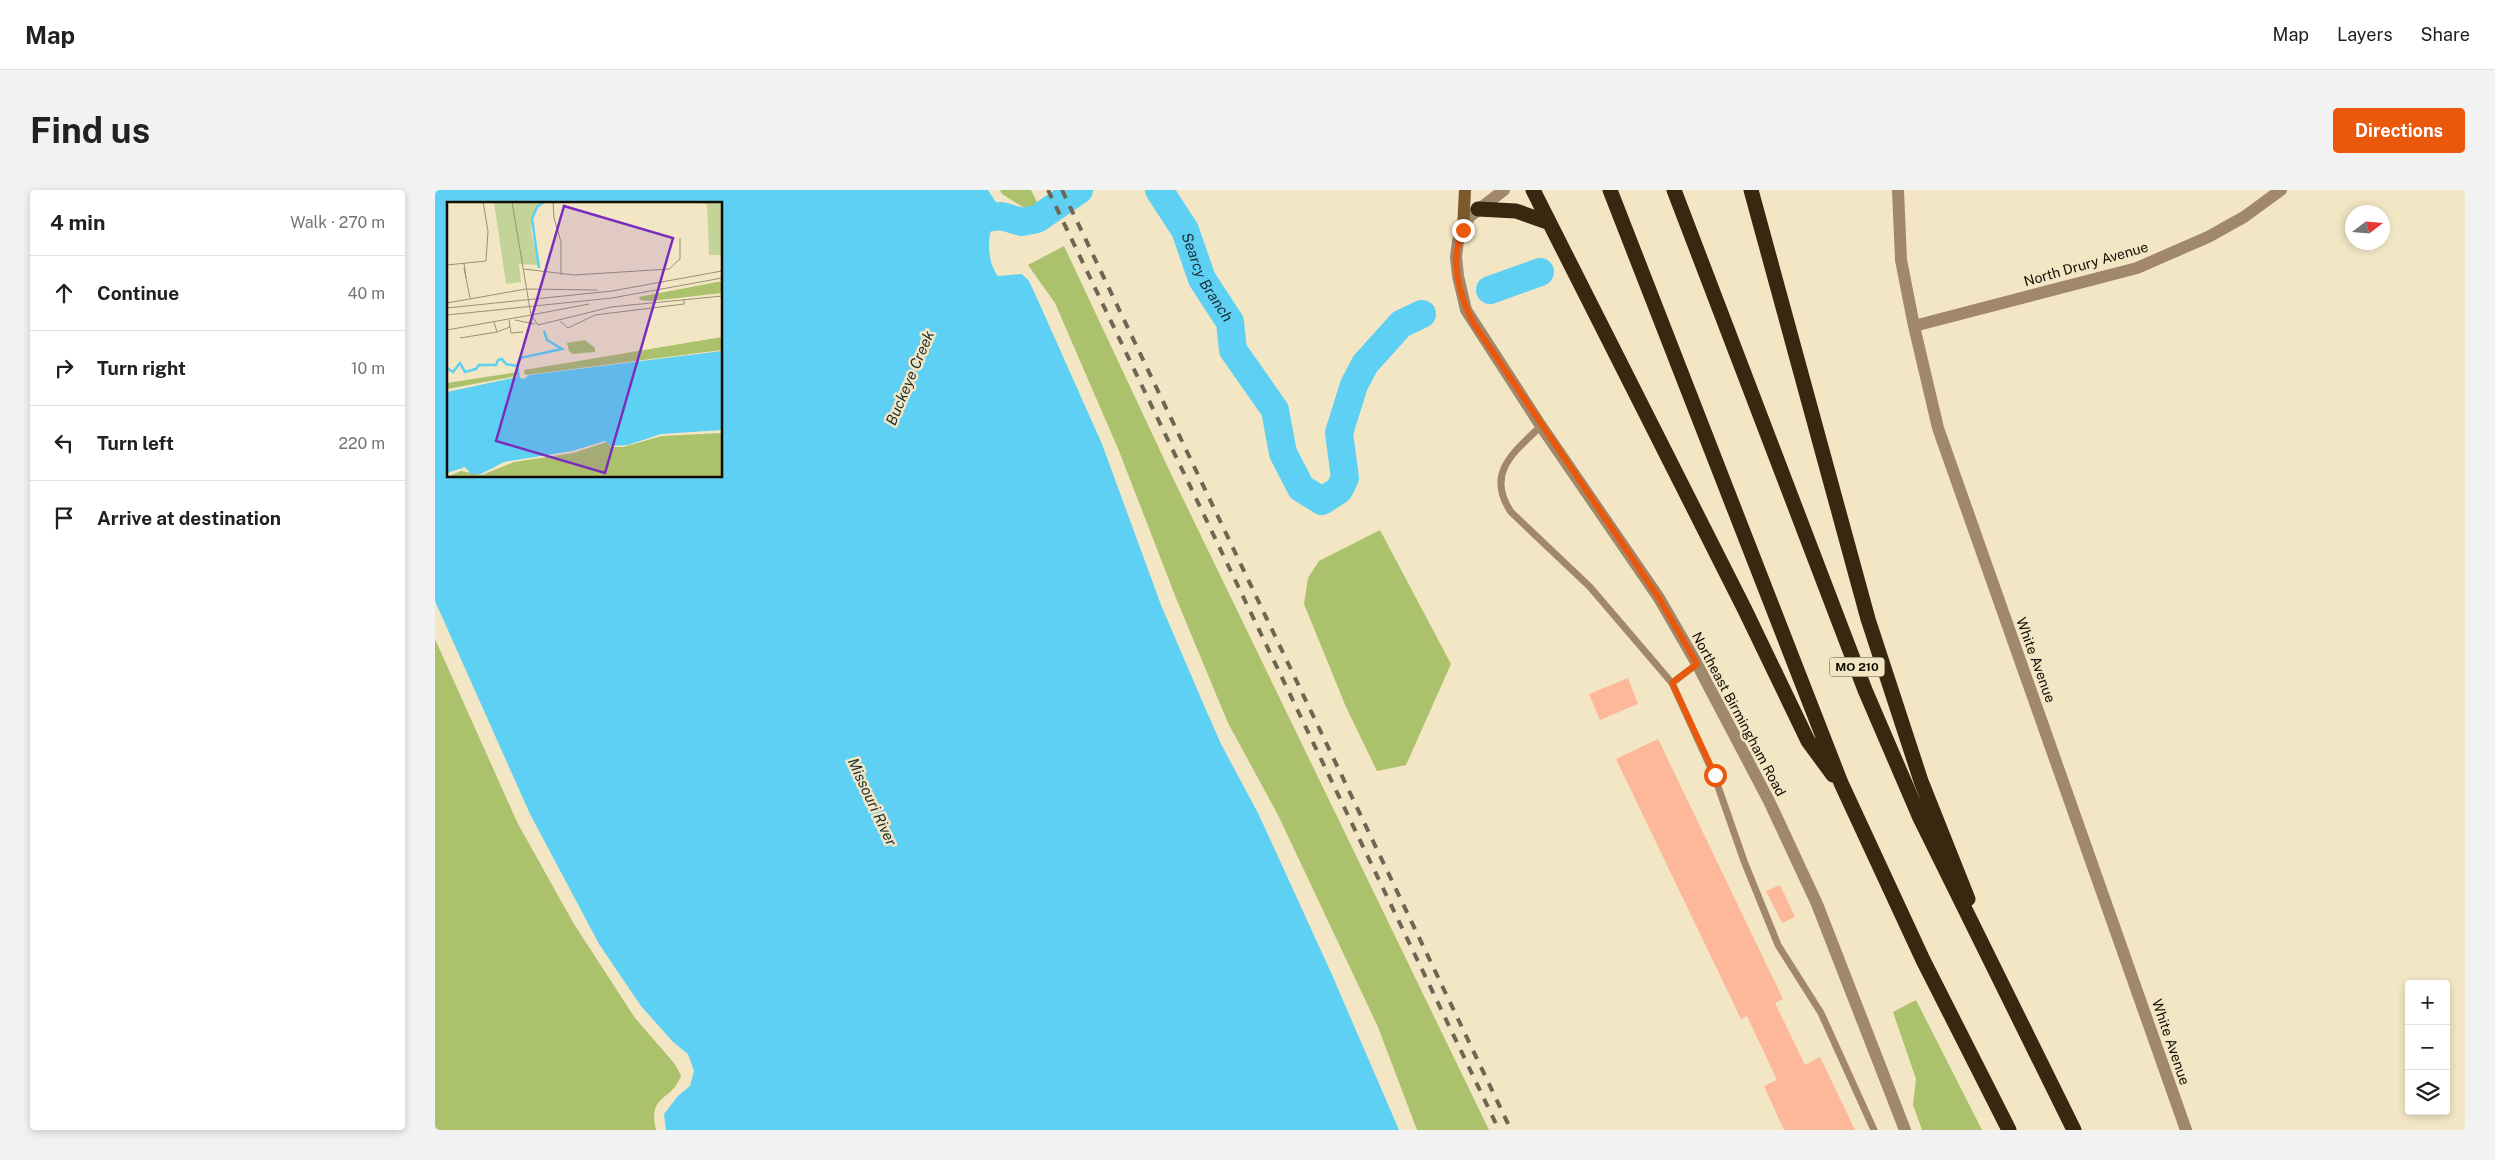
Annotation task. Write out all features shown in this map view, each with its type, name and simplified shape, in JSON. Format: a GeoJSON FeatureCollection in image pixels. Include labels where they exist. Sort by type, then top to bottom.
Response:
{"type":"FeatureCollection","features":[{"type":"Feature","properties":{"kind":"highway"},"geometry":{"type":"LineString","coordinates":[[1533,190],[1547,222],[1635,391],[1808,741],[1841,783]]}},
{"type":"Feature","properties":{"kind":"highway"},"geometry":{"type":"LineString","coordinates":[[1610,190],[1841,783],[1923,960],[2009,1130]]}},
{"type":"Feature","properties":{"kind":"highway","name":"MO 210"},"geometry":{"type":"LineString","coordinates":[[1674,190],[1865,690],[1920,818],[1980,943],[2074,1130]]}},
{"type":"Feature","properties":{"kind":"highway"},"geometry":{"type":"LineString","coordinates":[[1751,190],[1868,619],[1921,781],[1959,873],[1980,943]]}},
{"type":"Feature","properties":{"kind":"highway"},"geometry":{"type":"LineString","coordinates":[[1478,209],[1516,211],[1547,222]]}},
{"type":"Feature","properties":{"kind":"main road"},"geometry":{"type":"LineString","coordinates":[[1463,230],[1465,190]]}},
{"type":"Feature","properties":{"kind":"street","name":"Northeast Birmingham Road"},"geometry":{"type":"LineString","coordinates":[[1504,190],[1469,217],[1458,241],[1456,257],[1461,294],[1467,310],[1541,426],[1659,598],[1697,664],[1769,801],[1817,904],[1905,1130]]}},
{"type":"Feature","properties":{"kind":"street","name":"White Avenue"},"geometry":{"type":"LineString","coordinates":[[1898,190],[1901,260],[1938,428],[1969,520],[2094,863],[2186,1130]]}},
{"type":"Feature","properties":{"kind":"street","name":"North Drury Avenue"},"geometry":{"type":"LineString","coordinates":[[1914,326],[2137,268],[2208,237],[2244,217],[2281,190]]}},
{"type":"Feature","properties":{"kind":"lane"},"geometry":{"type":"LineString","coordinates":[[1541,426],[1519,447],[1507,462],[1500,476],[1500,491],[1505,503],[1511,512],[1590,586],[1672,683],[1715,775],[1744,861],[1778,945],[1821,1013],[1874,1130]]}},
{"type":"Feature","properties":{"kind":"lane"},"geometry":{"type":"LineString","coordinates":[[1672,683],[1697,664]]}},
{"type":"Feature","properties":{"kind":"green space"},"geometry":{"type":"Polygon","coordinates":[[[1000,190],[1031,190],[1039,206],[1029,211],[1002,194],[1000,190]]]}},
{"type":"Feature","properties":{"kind":"green space"},"geometry":{"type":"Polygon","coordinates":[[[1064,246],[1172,476],[1489,1130],[1417,1130],[1378,1027],[1278,815],[1228,723],[1176,598],[1119,451],[1055,303],[1028,265],[1064,246]]]}},
{"type":"Feature","properties":{"kind":"green space"},"geometry":{"type":"Polygon","coordinates":[[[1380,530],[1451,664],[1406,765],[1377,771],[1346,707],[1304,604],[1308,578],[1319,561],[1380,530]]]}},
{"type":"Feature","properties":{"kind":"green space"},"geometry":{"type":"Polygon","coordinates":[[[435,639],[518,824],[574,924],[635,1018],[674,1063],[681,1075],[677,1084],[658,1103],[654,1118],[656,1130],[435,1130],[435,639]]]}},
{"type":"Feature","properties":{"kind":"green space"},"geometry":{"type":"Polygon","coordinates":[[[1916,1000],[1982,1130],[1922,1130],[1913,1105],[1916,1079],[1893,1012],[1916,1000]]]}},
{"type":"Feature","properties":{"kind":"water","name":"Missouri River"},"geometry":{"type":"Polygon","coordinates":[[[435,190],[988,190],[997,205],[1001,217],[1000,221],[992,226],[989,238],[989,252],[992,265],[998,276],[1022,274],[1029,281],[1102,444],[1161,605],[1203,703],[1221,744],[1259,815],[1333,977],[1399,1130],[666,1130],[664,1114],[678,1096],[690,1086],[694,1071],[688,1054],[673,1042],[641,1006],[599,944],[530,814],[435,601],[435,190]]]}},
{"type":"Feature","properties":{"kind":"building"},"geometry":{"type":"Polygon","coordinates":[[[1628,678],[1638,704],[1600,720],[1589,694],[1628,678]]]}},
{"type":"Feature","properties":{"kind":"building"},"geometry":{"type":"Polygon","coordinates":[[[1658,739],[1783,999],[1775,1003],[1805,1065],[1820,1057],[1855,1130],[1784,1130],[1764,1086],[1777,1080],[1747,1016],[1741,1019],[1616,759],[1658,739]]]}},
{"type":"Feature","properties":{"kind":"building"},"geometry":{"type":"Polygon","coordinates":[[[1780,885],[1795,917],[1782,923],[1766,891],[1780,885]]]}},
{"type":"Feature","properties":{"kind":"waterway","name":"Buckeye Creek"},"geometry":{"type":"LineString","coordinates":[[972,233],[984,218],[1001,216],[1022,222],[1037,219],[1079,190]]}},
{"type":"Feature","properties":{"kind":"waterway","name":"Searcy Branch"},"geometry":{"type":"LineString","coordinates":[[1159,190],[1185,230],[1202,279],[1230,322],[1233,350],[1275,410],[1283,453],[1301,488],[1322,501],[1339,490],[1345,478],[1339,433],[1354,385],[1365,364],[1401,324],[1422,314]]}},
{"type":"Feature","properties":{"kind":"waterway","name":"Searcy Branch"},"geometry":{"type":"LineString","coordinates":[[1490,290],[1540,272]]}},
{"type":"Feature","properties":{"kind":"railway"},"geometry":{"type":"LineString","coordinates":[[1048,190],[1499,1130]]}},
{"type":"Feature","properties":{"kind":"railway"},"geometry":{"type":"LineString","coordinates":[[1062,190],[1511,1130]]}},
{"type":"Feature","properties":{"kind":"route"},"geometry":{"type":"LineString","coordinates":[[1463,230],[1458,241],[1456,257],[1458,276],[1461,294],[1474,324],[1541,426],[1659,598],[1697,664],[1672,683],[1715,775]]}}]}
